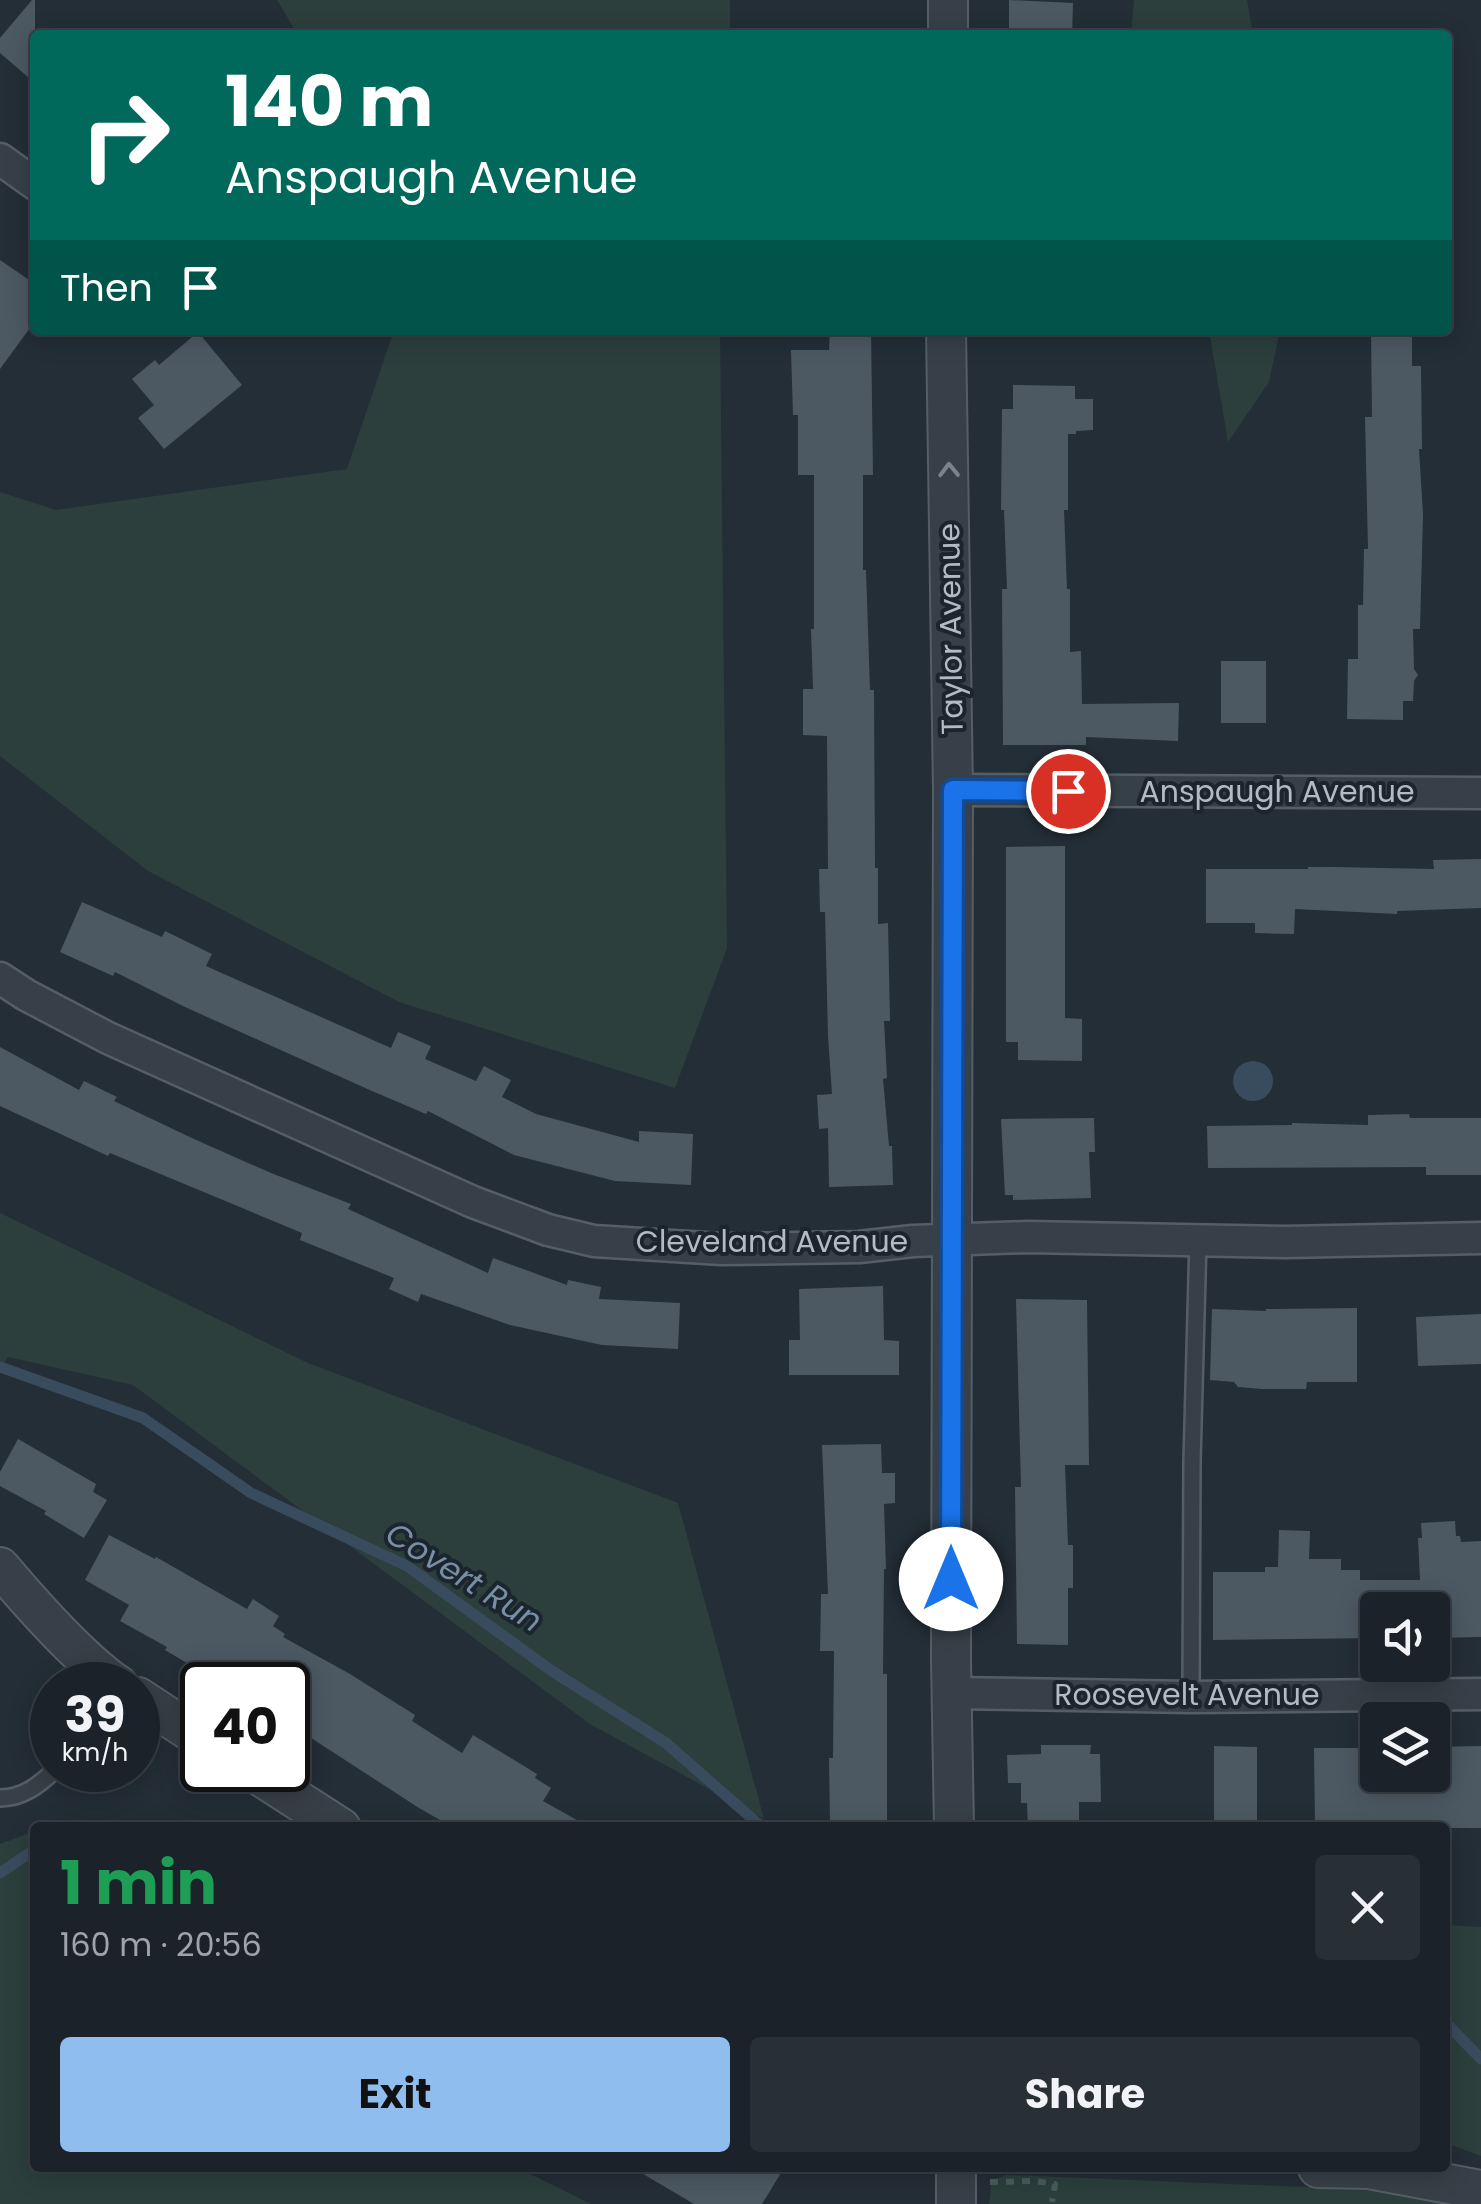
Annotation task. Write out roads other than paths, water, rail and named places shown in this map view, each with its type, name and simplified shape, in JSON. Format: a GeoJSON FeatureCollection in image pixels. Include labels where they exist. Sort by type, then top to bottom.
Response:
{"type":"FeatureCollection","features":[{"type":"Feature","properties":{"kind":"street"},"geometry":{"type":"LineString","coordinates":[[948,0],[948,30]]}},
{"type":"Feature","properties":{"kind":"street"},"geometry":{"type":"LineString","coordinates":[[0,158],[30,180]]}},
{"type":"Feature","properties":{"kind":"street","name":"Taylor Avenue"},"geometry":{"type":"LineString","coordinates":[[946,335],[953,790],[954,1822]]}},
{"type":"Feature","properties":{"kind":"street","name":"Anspaugh Avenue"},"geometry":{"type":"LineString","coordinates":[[953,790],[1481,793]]}},
{"type":"Feature","properties":{"kind":"street","name":"Cleveland Avenue"},"geometry":{"type":"LineString","coordinates":[[0,978],[108,1038],[473,1202],[548,1230],[594,1241],[721,1249],[860,1247],[1028,1237],[1286,1242],[1481,1238]]}},
{"type":"Feature","properties":{"kind":"street"},"geometry":{"type":"LineString","coordinates":[[0,1568],[40,1614],[91,1662]]}},
{"type":"Feature","properties":{"kind":"street","name":"Roosevelt Avenue"},"geometry":{"type":"LineString","coordinates":[[952,1693],[1191,1697],[1481,1694]]}},
{"type":"Feature","properties":{"kind":"street"},"geometry":{"type":"LineString","coordinates":[[285,1792],[332,1822]]}},
{"type":"Feature","properties":{"kind":"street"},"geometry":{"type":"LineString","coordinates":[[958,2172],[970,2199]]}},
{"type":"Feature","properties":{"kind":"street"},"geometry":{"type":"LineString","coordinates":[[1385,2172],[1481,2190]]}},
{"type":"Feature","properties":{"kind":"lane"},"geometry":{"type":"LineString","coordinates":[[1191,1697],[1198,1240]]}},
{"type":"Feature","properties":{"kind":"lane"},"geometry":{"type":"LineString","coordinates":[[0,1798],[14,1798],[30,1790]]}},
{"type":"Feature","properties":{"kind":"water"},"geometry":{"type":"Polygon","coordinates":[[[1253,1061],[1267,1067],[1273,1081],[1267,1095],[1253,1101],[1239,1095],[1233,1081],[1239,1067],[1253,1061]]]}},
{"type":"Feature","properties":{"kind":"waterway","name":"Covert Run"},"geometry":{"type":"LineString","coordinates":[[0,1367],[143,1418],[251,1493],[407,1566],[552,1671],[666,1743],[756,1822]]}},
{"type":"Feature","properties":{"kind":"waterway"},"geometry":{"type":"LineString","coordinates":[[0,1873],[30,1853]]}},
{"type":"Feature","properties":{"kind":"waterway","name":"Covert Run"},"geometry":{"type":"LineString","coordinates":[[1450,2027],[1481,2059]]}}]}
